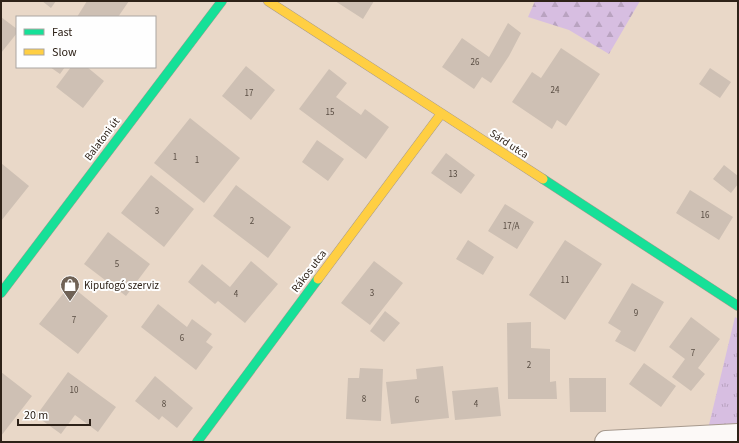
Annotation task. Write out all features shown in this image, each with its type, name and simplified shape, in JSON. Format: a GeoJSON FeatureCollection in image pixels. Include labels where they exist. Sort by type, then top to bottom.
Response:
{"type":"FeatureCollection","features":[{"type":"Feature","properties":{"kind":"street","name":"Balatoni út"},"geometry":{"type":"LineString","coordinates":[[1,292],[222,1]]}},
{"type":"Feature","properties":{"kind":"street","name":"Sárd utca"},"geometry":{"type":"LineString","coordinates":[[268,1],[738,306]]}},
{"type":"Feature","properties":{"kind":"street","name":"Rákos utca"},"geometry":{"type":"LineString","coordinates":[[197,442],[441,114]]}},
{"type":"Feature","properties":{"kind":"street"},"geometry":{"type":"LineString","coordinates":[[606,442],[738,435]]}},
{"type":"Feature","properties":{"kind":"green space"},"geometry":{"type":"Polygon","coordinates":[[[535,1],[640,1],[609,54],[569,30],[528,17],[535,1]]]}},
{"type":"Feature","properties":{"kind":"green space"},"geometry":{"type":"Polygon","coordinates":[[[735,317],[738,319],[738,427],[708,429],[735,317]]]}},
{"type":"Feature","properties":{"kind":"building"},"geometry":{"type":"Polygon","coordinates":[[[42,1],[56,1],[51,8],[42,1]]]}},
{"type":"Feature","properties":{"kind":"building"},"geometry":{"type":"Polygon","coordinates":[[[87,1],[129,1],[119,16],[78,16],[87,1]]]}},
{"type":"Feature","properties":{"kind":"building"},"geometry":{"type":"Polygon","coordinates":[[[335,1],[374,1],[363,19],[335,1]]]}},
{"type":"Feature","properties":{"kind":"building"},"geometry":{"type":"Polygon","coordinates":[[[1,17],[16,28],[16,34],[1,53],[1,17]]]}},
{"type":"Feature","properties":{"kind":"building"},"geometry":{"type":"Polygon","coordinates":[[[508,23],[521,33],[509,56],[491,83],[482,77],[474,89],[442,67],[462,38],[489,57],[508,23]]]}},
{"type":"Feature","properties":{"kind":"building"},"geometry":{"type":"Polygon","coordinates":[[[561,48],[600,74],[566,126],[557,120],[552,129],[512,102],[532,72],[541,78],[561,48]]]}},
{"type":"Feature","properties":{"kind":"building"},"geometry":{"type":"Polygon","coordinates":[[[246,66],[275,90],[251,120],[222,96],[246,66]]]}},
{"type":"Feature","properties":{"kind":"building"},"geometry":{"type":"Polygon","coordinates":[[[51,68],[64,68],[60,74],[51,68]]]}},
{"type":"Feature","properties":{"kind":"building"},"geometry":{"type":"Polygon","coordinates":[[[70,68],[88,68],[104,81],[83,108],[56,87],[70,68]]]}},
{"type":"Feature","properties":{"kind":"building"},"geometry":{"type":"Polygon","coordinates":[[[710,68],[731,82],[720,98],[699,84],[710,68]]]}},
{"type":"Feature","properties":{"kind":"building"},"geometry":{"type":"Polygon","coordinates":[[[329,69],[347,83],[336,97],[361,115],[365,109],[389,127],[366,159],[299,109],[329,69]]]}},
{"type":"Feature","properties":{"kind":"building"},"geometry":{"type":"Polygon","coordinates":[[[190,118],[240,158],[204,203],[154,163],[190,118]]]}},
{"type":"Feature","properties":{"kind":"building"},"geometry":{"type":"Polygon","coordinates":[[[317,140],[344,159],[328,181],[302,162],[317,140]]]}},
{"type":"Feature","properties":{"kind":"building"},"geometry":{"type":"Polygon","coordinates":[[[446,153],[475,175],[461,194],[431,173],[446,153]]]}},
{"type":"Feature","properties":{"kind":"building"},"geometry":{"type":"Polygon","coordinates":[[[1,163],[29,186],[1,221],[1,163]]]}},
{"type":"Feature","properties":{"kind":"building"},"geometry":{"type":"Polygon","coordinates":[[[724,165],[738,176],[738,184],[731,193],[713,179],[724,165]]]}},
{"type":"Feature","properties":{"kind":"building"},"geometry":{"type":"Polygon","coordinates":[[[151,175],[194,209],[164,247],[121,213],[151,175]]]}},
{"type":"Feature","properties":{"kind":"building"},"geometry":{"type":"Polygon","coordinates":[[[236,185],[291,227],[268,258],[213,216],[236,185]]]}},
{"type":"Feature","properties":{"kind":"building"},"geometry":{"type":"Polygon","coordinates":[[[690,190],[733,217],[719,240],[676,213],[690,190]]]}},
{"type":"Feature","properties":{"kind":"building"},"geometry":{"type":"Polygon","coordinates":[[[505,204],[534,222],[517,249],[488,231],[505,204]]]}},
{"type":"Feature","properties":{"kind":"building"},"geometry":{"type":"Polygon","coordinates":[[[108,232],[150,264],[126,296],[84,264],[108,232]]]}},
{"type":"Feature","properties":{"kind":"building"},"geometry":{"type":"Polygon","coordinates":[[[468,240],[494,257],[483,275],[456,259],[468,240]]]}},
{"type":"Feature","properties":{"kind":"building"},"geometry":{"type":"Polygon","coordinates":[[[565,240],[602,264],[565,320],[529,295],[565,240]]]}},
{"type":"Feature","properties":{"kind":"building"},"geometry":{"type":"Polygon","coordinates":[[[251,261],[278,284],[245,323],[218,301],[215,304],[188,282],[202,264],[230,287],[251,261]]]}},
{"type":"Feature","properties":{"kind":"building"},"geometry":{"type":"Polygon","coordinates":[[[374,261],[403,283],[370,325],[341,303],[374,261]]]}},
{"type":"Feature","properties":{"kind":"building"},"geometry":{"type":"Polygon","coordinates":[[[632,283],[664,302],[635,352],[615,341],[621,331],[608,323],[632,283]]]}},
{"type":"Feature","properties":{"kind":"building"},"geometry":{"type":"Polygon","coordinates":[[[70,285],[108,316],[78,354],[39,324],[70,285]]]}},
{"type":"Feature","properties":{"kind":"building"},"geometry":{"type":"Polygon","coordinates":[[[158,304],[187,327],[192,319],[212,334],[206,342],[213,347],[196,370],[141,327],[158,304]]]}},
{"type":"Feature","properties":{"kind":"building"},"geometry":{"type":"Polygon","coordinates":[[[385,311],[400,323],[384,342],[370,331],[385,311]]]}},
{"type":"Feature","properties":{"kind":"building"},"geometry":{"type":"Polygon","coordinates":[[[691,317],[720,339],[698,368],[705,374],[691,391],[672,377],[685,359],[669,347],[691,317]]]}},
{"type":"Feature","properties":{"kind":"building"},"geometry":{"type":"Polygon","coordinates":[[[531,322],[531,348],[550,349],[550,382],[556,381],[557,399],[508,399],[507,323],[531,322]]]}},
{"type":"Feature","properties":{"kind":"building"},"geometry":{"type":"Polygon","coordinates":[[[644,363],[676,386],[661,407],[629,384],[644,363]]]}},
{"type":"Feature","properties":{"kind":"building"},"geometry":{"type":"Polygon","coordinates":[[[443,366],[449,418],[391,424],[386,382],[417,379],[416,369],[443,366]]]}},
{"type":"Feature","properties":{"kind":"building"},"geometry":{"type":"Polygon","coordinates":[[[360,368],[383,369],[381,421],[346,419],[348,378],[359,378],[360,368]]]}},
{"type":"Feature","properties":{"kind":"building"},"geometry":{"type":"Polygon","coordinates":[[[1,372],[32,396],[1,436],[1,372]]]}},
{"type":"Feature","properties":{"kind":"building"},"geometry":{"type":"Polygon","coordinates":[[[68,372],[116,407],[98,432],[75,415],[61,434],[36,416],[68,372]]]}},
{"type":"Feature","properties":{"kind":"building"},"geometry":{"type":"Polygon","coordinates":[[[155,376],[193,408],[177,428],[162,416],[159,420],[135,401],[155,376]]]}},
{"type":"Feature","properties":{"kind":"building"},"geometry":{"type":"Polygon","coordinates":[[[569,378],[606,378],[606,412],[570,412],[569,378]]]}},
{"type":"Feature","properties":{"kind":"building"},"geometry":{"type":"Polygon","coordinates":[[[498,387],[501,416],[455,420],[452,391],[498,387]]]}},
{"type":"Feature","properties":{"kind":"traffic: fast"},"geometry":{"type":"LineString","coordinates":[[1,293],[222,1]]}},
{"type":"Feature","properties":{"kind":"traffic: fast"},"geometry":{"type":"LineString","coordinates":[[543,179],[738,306]]}},
{"type":"Feature","properties":{"kind":"traffic: fast"},"geometry":{"type":"LineString","coordinates":[[197,442],[318,279]]}},
{"type":"Feature","properties":{"kind":"traffic: slow"},"geometry":{"type":"LineString","coordinates":[[268,1],[543,179]]}},
{"type":"Feature","properties":{"kind":"traffic: slow"},"geometry":{"type":"LineString","coordinates":[[318,279],[441,114]]}},
{"type":"Feature","properties":{"kind":"place","name":"Kipufogó szerviz"},"geometry":{"type":"Point","coordinates":[70,302]}}]}
